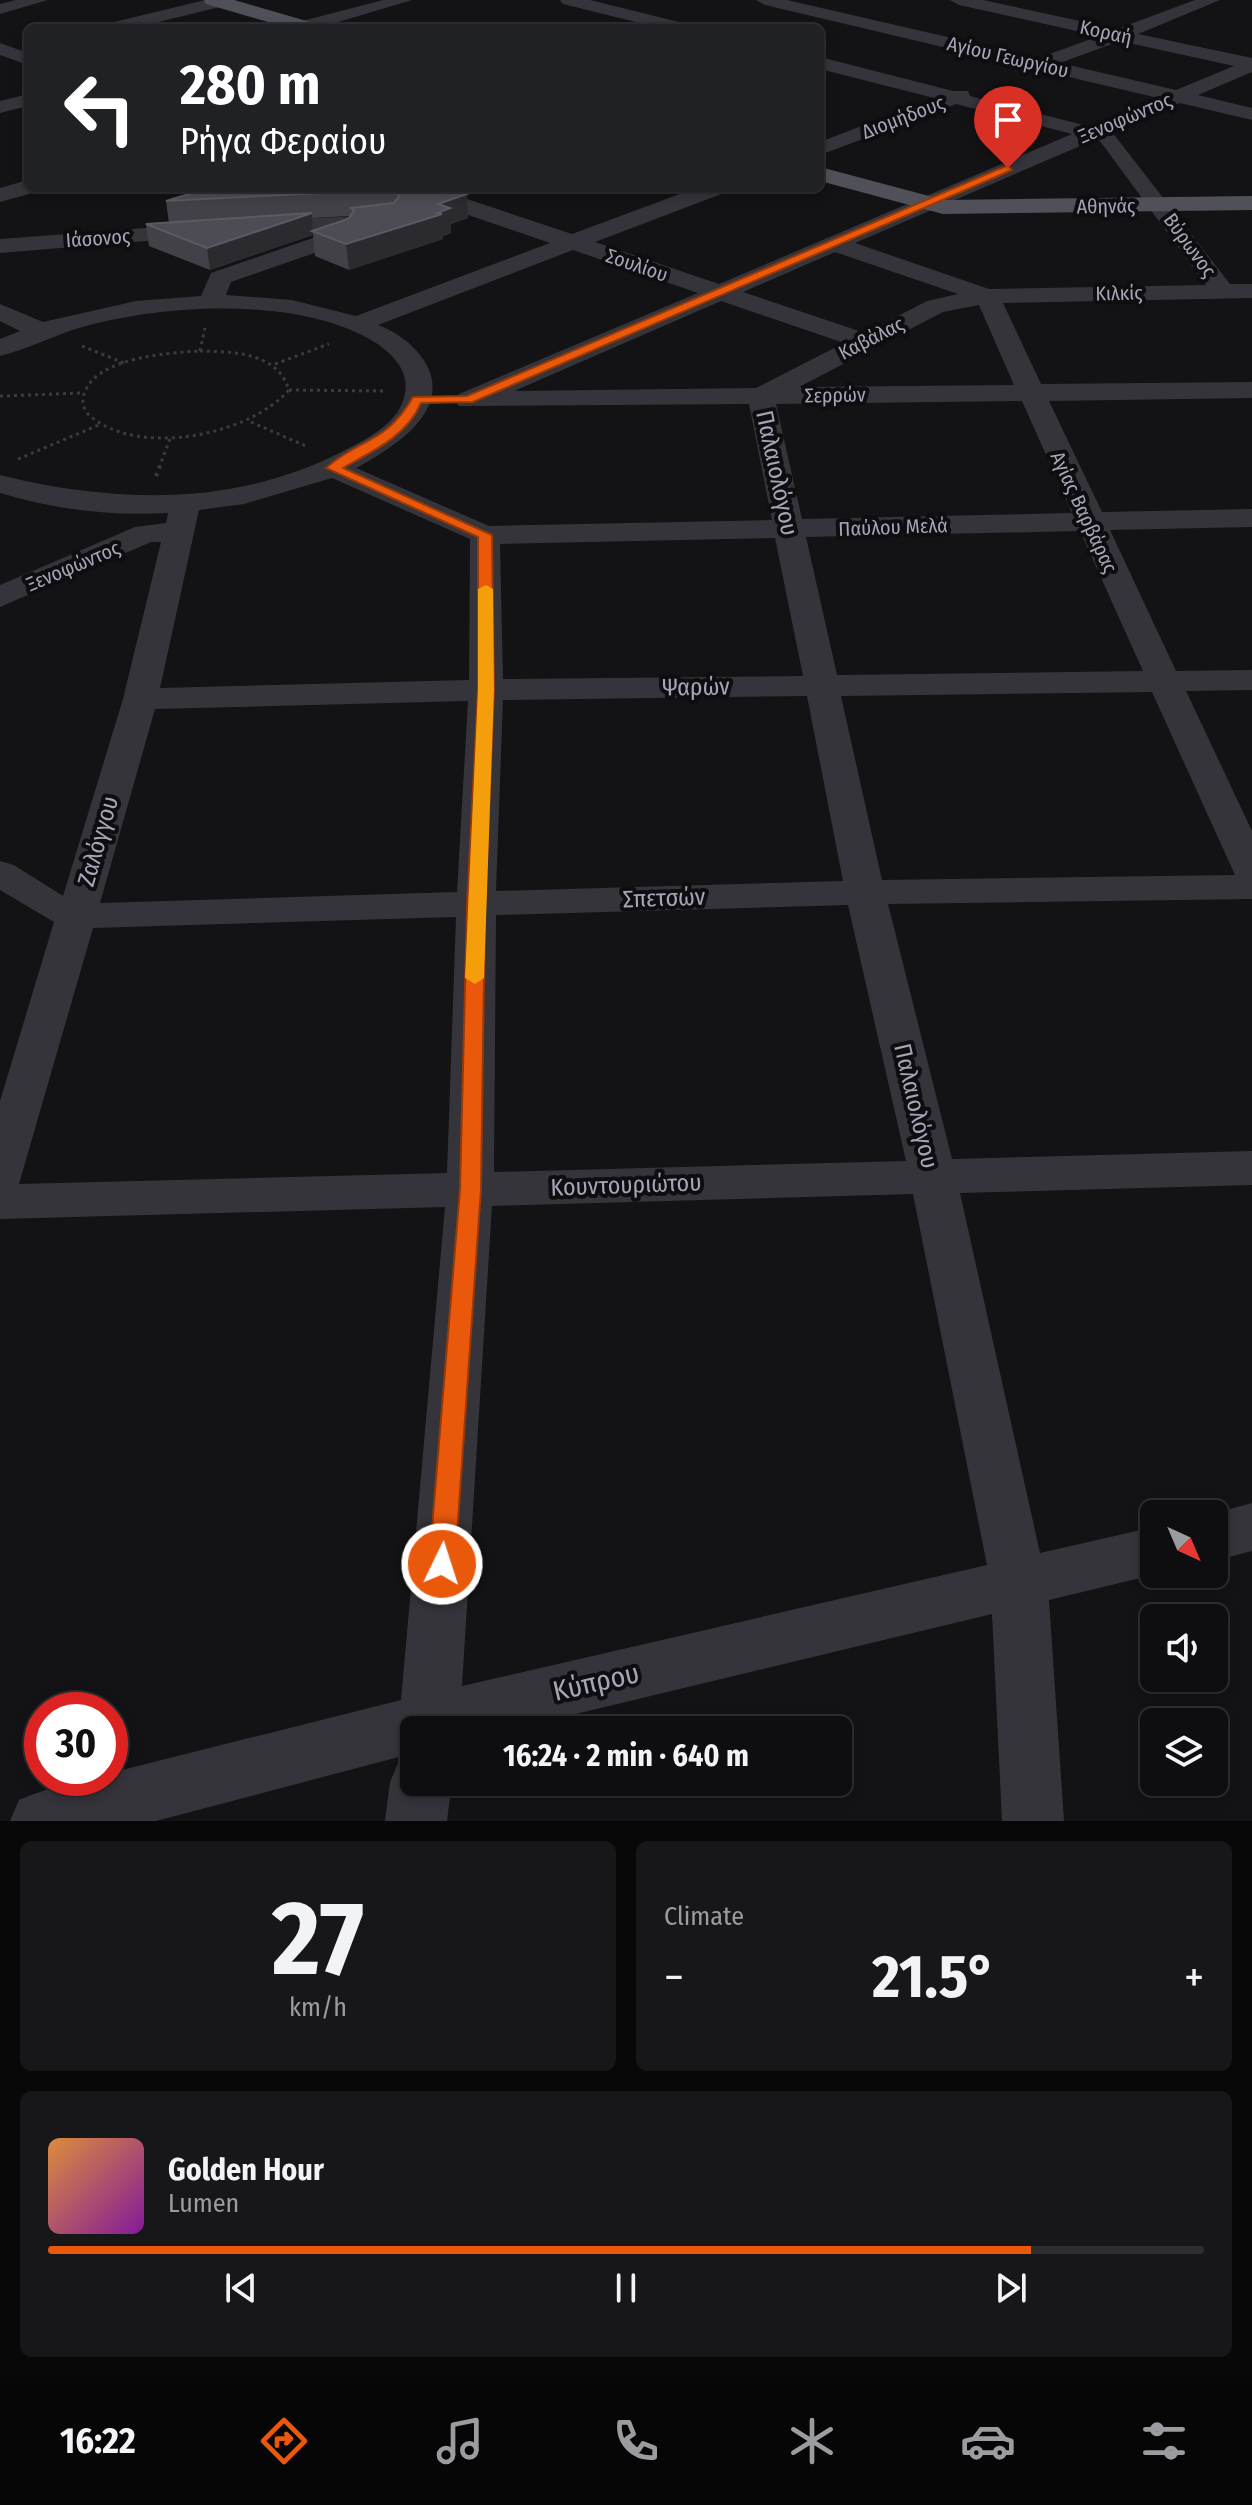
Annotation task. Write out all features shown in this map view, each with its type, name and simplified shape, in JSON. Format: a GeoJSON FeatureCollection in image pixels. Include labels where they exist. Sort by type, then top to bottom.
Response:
{"type":"FeatureCollection","features":[{"type":"Feature","properties":{"kind":"main road"},"geometry":{"type":"LineString","coordinates":[[219,1],[294,24]]}},
{"type":"Feature","properties":{"kind":"main road","name":"Αθηνάς"},"geometry":{"type":"LineString","coordinates":[[824,175],[924,204],[964,208],[1252,203]]}},
{"type":"Feature","properties":{"kind":"street"},"geometry":{"type":"LineString","coordinates":[[0,9],[39,0]]}},
{"type":"Feature","properties":{"kind":"street"},"geometry":{"type":"LineString","coordinates":[[315,24],[403,0]]}},
{"type":"Feature","properties":{"kind":"street"},"geometry":{"type":"LineString","coordinates":[[569,0],[666,24]]}},
{"type":"Feature","properties":{"kind":"street"},"geometry":{"type":"LineString","coordinates":[[580,24],[661,0]]}},
{"type":"Feature","properties":{"kind":"street","name":"Αγίου Γεωργίου"},"geometry":{"type":"LineString","coordinates":[[765,0],[1252,114]]}},
{"type":"Feature","properties":{"kind":"street"},"geometry":{"type":"LineString","coordinates":[[779,19],[837,0]]}},
{"type":"Feature","properties":{"kind":"street","name":"Κοραή"},"geometry":{"type":"LineString","coordinates":[[959,0],[1252,64]]}},
{"type":"Feature","properties":{"kind":"street"},"geometry":{"type":"LineString","coordinates":[[895,47],[1033,0]]}},
{"type":"Feature","properties":{"kind":"street","name":"Διομήδους"},"geometry":{"type":"LineString","coordinates":[[824,147],[1211,0]]}},
{"type":"Feature","properties":{"kind":"street"},"geometry":{"type":"LineString","coordinates":[[128,24],[219,1]]}},
{"type":"Feature","properties":{"kind":"street"},"geometry":{"type":"LineString","coordinates":[[826,68],[866,58]]}},
{"type":"Feature","properties":{"kind":"street","name":"Ξενοφώντος"},"geometry":{"type":"LineString","coordinates":[[469,400],[1252,64]]}},
{"type":"Feature","properties":{"kind":"street"},"geometry":{"type":"LineString","coordinates":[[826,68],[1092,132]]}},
{"type":"Feature","properties":{"kind":"street"},"geometry":{"type":"LineString","coordinates":[[0,107],[24,101]]}},
{"type":"Feature","properties":{"kind":"street","name":"Βύρωνος"},"geometry":{"type":"LineString","coordinates":[[1092,132],[1107,137],[1223,291]]}},
{"type":"Feature","properties":{"kind":"street"},"geometry":{"type":"LineString","coordinates":[[0,195],[24,188]]}},
{"type":"Feature","properties":{"kind":"street","name":"Σουλίου"},"geometry":{"type":"LineString","coordinates":[[424,192],[864,341]]}},
{"type":"Feature","properties":{"kind":"street"},"geometry":{"type":"LineString","coordinates":[[211,303],[220,278],[473,192]]}},
{"type":"Feature","properties":{"kind":"street"},"geometry":{"type":"LineString","coordinates":[[364,327],[705,192]]}},
{"type":"Feature","properties":{"kind":"street"},"geometry":{"type":"LineString","coordinates":[[0,267],[182,211]]}},
{"type":"Feature","properties":{"kind":"street","name":"Ιάσονος"},"geometry":{"type":"LineString","coordinates":[[0,246],[387,220]]}},
{"type":"Feature","properties":{"kind":"street"},"geometry":{"type":"LineString","coordinates":[[834,244],[987,296]]}},
{"type":"Feature","properties":{"kind":"street","name":"Κιλκίς"},"geometry":{"type":"LineString","coordinates":[[987,296],[1252,291]]}},
{"type":"Feature","properties":{"kind":"street","name":"Καβάλας"},"geometry":{"type":"LineString","coordinates":[[761,396],[936,306],[987,296]]}},
{"type":"Feature","properties":{"kind":"street","name":"Αγίας Βαρβάρας"},"geometry":{"type":"LineString","coordinates":[[987,296],[1028,393],[1252,872]]}},
{"type":"Feature","properties":{"kind":"street"},"geometry":{"type":"LineString","coordinates":[[0,348],[41,331],[106,313],[211,303],[305,310],[364,327],[390,340],[414,364],[418,396],[411,413],[385,439],[338,466],[265,489],[162,515],[51,497],[7,472]]}},
{"type":"Feature","properties":{"kind":"street"},"geometry":{"type":"LineString","coordinates":[[0,312],[41,331]]}},
{"type":"Feature","properties":{"kind":"street","name":"Σερρών"},"geometry":{"type":"LineString","coordinates":[[418,396],[469,400],[1252,390]]}},
{"type":"Feature","properties":{"kind":"street","name":"Παλαιολόγου"},"geometry":{"type":"LineString","coordinates":[[761,396],[820,686],[933,1177],[1019,1585],[1033,1821]]}},
{"type":"Feature","properties":{"kind":"street"},"geometry":{"type":"LineString","coordinates":[[338,466],[485,535],[486,690],[476,905],[470,1189],[430,1716]]}},
{"type":"Feature","properties":{"kind":"street","name":"Ξενοφώντος"},"geometry":{"type":"LineString","coordinates":[[0,597],[162,515]]}},
{"type":"Feature","properties":{"kind":"street","name":"Ζαλόγγου"},"geometry":{"type":"LineString","coordinates":[[0,1177],[140,699],[162,515]]}},
{"type":"Feature","properties":{"kind":"street","name":"Παύλου Μελά"},"geometry":{"type":"LineString","coordinates":[[485,535],[1252,518]]}},
{"type":"Feature","properties":{"kind":"street","name":"Ψαρών"},"geometry":{"type":"LineString","coordinates":[[140,699],[486,690],[1252,680]]}},
{"type":"Feature","properties":{"kind":"street"},"geometry":{"type":"LineString","coordinates":[[0,873],[57,910],[76,916]]}},
{"type":"Feature","properties":{"kind":"street","name":"Σπετσών"},"geometry":{"type":"LineString","coordinates":[[76,916],[865,892],[1252,887]]}},
{"type":"Feature","properties":{"kind":"street","name":"Κουντουριώτου"},"geometry":{"type":"LineString","coordinates":[[0,1202],[1252,1168]]}},
{"type":"Feature","properties":{"kind":"street"},"geometry":{"type":"LineString","coordinates":[[1228,1533],[1252,1527]]}},
{"type":"Feature","properties":{"kind":"street","name":"Κύπρου"},"geometry":{"type":"LineString","coordinates":[[467,1716],[1140,1555]]}},
{"type":"Feature","properties":{"kind":"street","name":"Κύπρου"},"geometry":{"type":"LineString","coordinates":[[41,1821],[400,1732]]}},
{"type":"Feature","properties":{"kind":"street"},"geometry":{"type":"LineString","coordinates":[[416,1821],[419,1796]]}},
{"type":"Feature","properties":{"kind":"path"},"geometry":{"type":"LineString","coordinates":[[274,365],[364,327]]}},
{"type":"Feature","properties":{"kind":"path"},"geometry":{"type":"LineString","coordinates":[[0,396],[83,393],[106,372],[149,356],[174,352],[225,352],[274,365],[288,379],[289,390],[270,412],[250,421],[226,429],[171,436],[132,433],[102,424],[82,404],[83,393]]}},
{"type":"Feature","properties":{"kind":"path"},"geometry":{"type":"LineString","coordinates":[[289,390],[418,396]]}},
{"type":"Feature","properties":{"kind":"path"},"geometry":{"type":"LineString","coordinates":[[250,421],[338,466]]}},
{"type":"Feature","properties":{"kind":"path"},"geometry":{"type":"LineString","coordinates":[[7,472],[102,424]]}},
{"type":"Feature","properties":{"kind":"path"},"geometry":{"type":"LineString","coordinates":[[162,515],[171,436]]}},
{"type":"Feature","properties":{"kind":"building"},"geometry":{"type":"Polygon","coordinates":[[[196,192],[338,192],[166,201],[196,192]]]}},
{"type":"Feature","properties":{"kind":"building"},"geometry":{"type":"Polygon","coordinates":[[[397,192],[467,194],[438,204],[450,208],[437,213],[442,214],[346,244],[312,231],[348,219],[354,211],[351,208],[394,203],[399,197],[397,192]]]}},
{"type":"Feature","properties":{"kind":"building"},"geometry":{"type":"Polygon","coordinates":[[[312,213],[207,248],[146,224],[312,213]]]}},
{"type":"Feature","properties":{"kind":"slow traffic"},"geometry":{"type":"LineString","coordinates":[[475,978],[486,690],[486,589]]}},
{"type":"Feature","properties":{"kind":"route"},"geometry":{"type":"LineString","coordinates":[[442,1564],[470,1189],[476,905],[486,690],[485,535],[333,468],[385,439],[411,413],[417,400],[469,400],[1008,168]]}}]}
